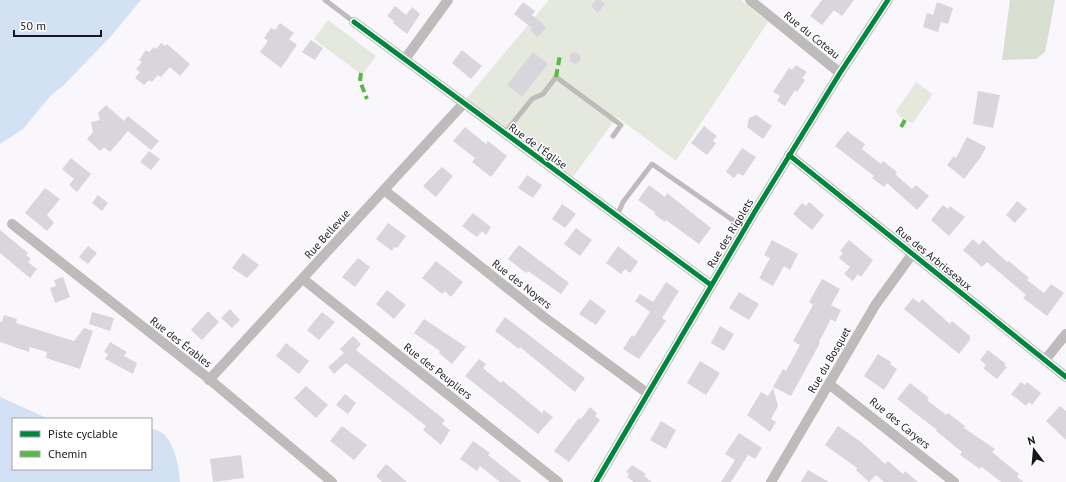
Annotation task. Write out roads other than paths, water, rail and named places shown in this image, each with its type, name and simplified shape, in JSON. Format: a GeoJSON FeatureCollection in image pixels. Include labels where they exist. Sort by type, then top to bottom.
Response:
{"type":"FeatureCollection","features":[{"type":"Feature","properties":{"kind":"street"},"geometry":{"type":"LineString","coordinates":[[404,59],[448,0]]}},
{"type":"Feature","properties":{"kind":"street","name":"Rue du Coteau"},"geometry":{"type":"LineString","coordinates":[[750,0],[840,73]]}},
{"type":"Feature","properties":{"kind":"street","name":"Rue des Rigolets"},"geometry":{"type":"LineString","coordinates":[[596,482],[744,228],[840,73],[888,0]]}},
{"type":"Feature","properties":{"kind":"street","name":"Rue de l'Église"},"geometry":{"type":"LineString","coordinates":[[354,22],[463,104],[711,285]]}},
{"type":"Feature","properties":{"kind":"street","name":"Rue Bellevue"},"geometry":{"type":"LineString","coordinates":[[209,380],[463,104]]}},
{"type":"Feature","properties":{"kind":"street","name":"Rue des Arbrisseaux"},"geometry":{"type":"LineString","coordinates":[[789,155],[1066,376]]}},
{"type":"Feature","properties":{"kind":"street","name":"Rue des Noyers"},"geometry":{"type":"LineString","coordinates":[[384,190],[544,317],[647,393]]}},
{"type":"Feature","properties":{"kind":"street","name":"Rue des Érables"},"geometry":{"type":"LineString","coordinates":[[12,224],[209,380],[332,482]]}},
{"type":"Feature","properties":{"kind":"street","name":"Rue du Bosquet"},"geometry":{"type":"LineString","coordinates":[[771,482],[883,294],[913,253]]}},
{"type":"Feature","properties":{"kind":"street","name":"Rue des Peupliers"},"geometry":{"type":"LineString","coordinates":[[303,279],[558,482]]}},
{"type":"Feature","properties":{"kind":"street"},"geometry":{"type":"LineString","coordinates":[[1045,360],[1066,334]]}},
{"type":"Feature","properties":{"kind":"street","name":"Rue des Caryers"},"geometry":{"type":"LineString","coordinates":[[829,384],[954,482]]}},
{"type":"Feature","properties":{"kind":"lane","name":"Rue de l'Église"},"geometry":{"type":"LineString","coordinates":[[325,0],[354,22]]}},
{"type":"Feature","properties":{"kind":"lane"},"geometry":{"type":"LineString","coordinates":[[504,134],[532,99],[543,94],[556,77],[621,125],[613,136]]}},
{"type":"Feature","properties":{"kind":"lane"},"geometry":{"type":"LineString","coordinates":[[617,216],[623,202],[652,164],[744,228]]}},
{"type":"Feature","properties":{"kind":"water"},"geometry":{"type":"Polygon","coordinates":[[[0,0],[141,0],[112,35],[63,86],[51,95],[23,129],[0,144],[0,0]]]}},
{"type":"Feature","properties":{"kind":"water"},"geometry":{"type":"Polygon","coordinates":[[[0,397],[47,418],[12,418],[12,470],[152,470],[152,429],[159,431],[165,435],[170,442],[176,458],[180,482],[0,482],[0,397]]]}}]}
